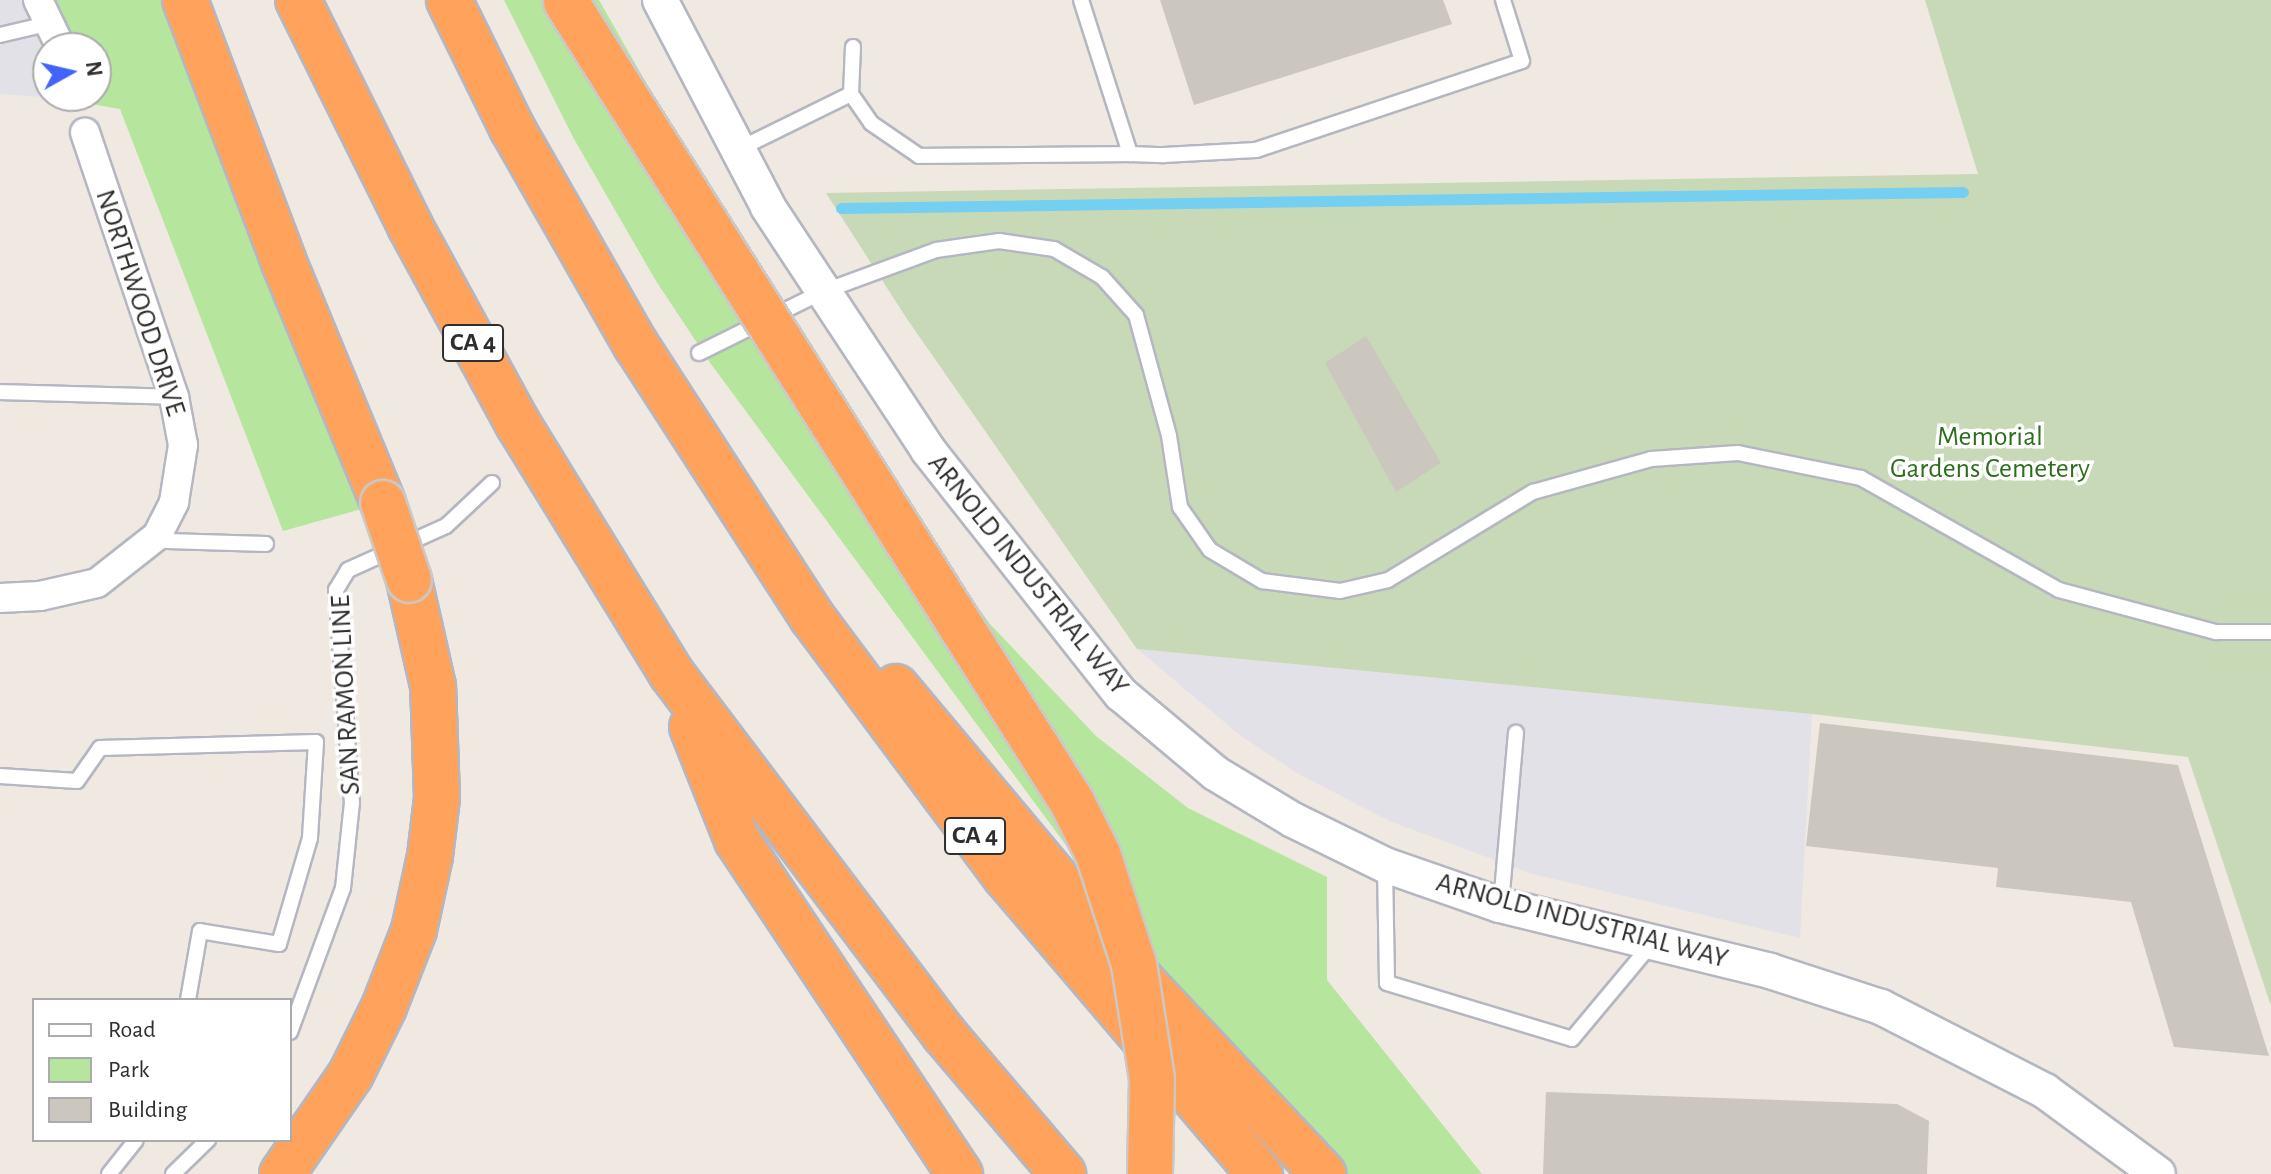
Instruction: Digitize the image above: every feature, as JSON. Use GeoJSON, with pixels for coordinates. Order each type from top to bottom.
{"type":"FeatureCollection","features":[{"type":"Feature","properties":{"kind":"highway"},"geometry":{"type":"LineString","coordinates":[[185,0],[283,260],[383,503],[409,580],[433,686],[437,798],[430,856],[414,930],[384,1007],[351,1074],[282,1174]]}},
{"type":"Feature","properties":{"kind":"highway","name":"CA 4"},"geometry":{"type":"LineString","coordinates":[[298,0],[410,226],[518,424],[671,673],[944,1034],[1063,1174]]}},
{"type":"Feature","properties":{"kind":"highway","name":"CA 4"},"geometry":{"type":"LineString","coordinates":[[449,0],[512,128],[636,345],[812,617],[1006,877],[1260,1174]]}},
{"type":"Feature","properties":{"kind":"highway"},"geometry":{"type":"LineString","coordinates":[[566,1],[1072,802],[1098,854],[1134,964],[1152,1079],[1150,1174]]}},
{"type":"Feature","properties":{"kind":"highway"},"geometry":{"type":"LineString","coordinates":[[719,477],[1122,958],[1323,1174]]}},
{"type":"Feature","properties":{"kind":"highway"},"geometry":{"type":"LineString","coordinates":[[671,673],[737,840],[960,1174]]}},
{"type":"Feature","properties":{"kind":"street","name":"ARNOLD INDUSTRIAL WAY"},"geometry":{"type":"LineString","coordinates":[[660,0],[736,151],[822,292],[928,450],[1121,694],[1215,773],[1293,820],[1385,865],[1500,905],[1653,942],[1840,993],[1950,1039],[2045,1091],[2158,1174]]}},
{"type":"Feature","properties":{"kind":"street","name":"NORTHWOOD DRIVE"},"geometry":{"type":"LineString","coordinates":[[0,598],[40,596],[97,583],[157,536],[174,502],[183,445],[174,397],[85,133]]}},
{"type":"Feature","properties":{"kind":"lane"},"geometry":{"type":"LineString","coordinates":[[1081,0],[1130,154]]}},
{"type":"Feature","properties":{"kind":"lane"},"geometry":{"type":"LineString","coordinates":[[853,47],[851,94],[871,123],[919,156],[1256,150],[1522,61],[1503,0]]}},
{"type":"Feature","properties":{"kind":"lane"},"geometry":{"type":"LineString","coordinates":[[0,35],[49,24]]}},
{"type":"Feature","properties":{"kind":"lane"},"geometry":{"type":"LineString","coordinates":[[736,151],[851,94]]}},
{"type":"Feature","properties":{"kind":"lane"},"geometry":{"type":"LineString","coordinates":[[699,353],[822,292],[936,250],[999,241],[1054,249],[1102,277],[1136,315],[1169,436],[1180,507],[1210,550],[1262,581],[1340,591],[1388,580],[1533,492],[1651,459],[1738,453],[1861,478],[2059,590],[2216,632],[2271,632]]}},
{"type":"Feature","properties":{"kind":"lane"},"geometry":{"type":"LineString","coordinates":[[0,392],[174,397]]}},
{"type":"Feature","properties":{"kind":"lane","name":"SAN RAMON LINE"},"geometry":{"type":"LineString","coordinates":[[292,1027],[343,888],[351,817],[350,721],[336,590],[348,570],[446,526],[492,483]]}},
{"type":"Feature","properties":{"kind":"lane"},"geometry":{"type":"LineString","coordinates":[[157,536],[167,541],[266,544]]}},
{"type":"Feature","properties":{"kind":"lane"},"geometry":{"type":"LineString","coordinates":[[1500,905],[1516,733]]}},
{"type":"Feature","properties":{"kind":"lane"},"geometry":{"type":"LineString","coordinates":[[0,776],[77,781],[100,748],[316,742],[310,838],[279,944],[200,931],[188,998]]}},
{"type":"Feature","properties":{"kind":"lane"},"geometry":{"type":"LineString","coordinates":[[1385,865],[1387,983],[1572,1039],[1653,942]]}},
{"type":"Feature","properties":{"kind":"lane"},"geometry":{"type":"LineString","coordinates":[[109,1174],[134,1142]]}},
{"type":"Feature","properties":{"kind":"lane"},"geometry":{"type":"LineString","coordinates":[[173,1174],[206,1142]]}},
{"type":"Feature","properties":{"kind":"shaded area"},"geometry":{"type":"Polygon","coordinates":[[[0,0],[38,0],[45,32],[32,32],[32,96],[0,94],[0,0]]]}},
{"type":"Feature","properties":{"kind":"shaded area"},"geometry":{"type":"Polygon","coordinates":[[[1137,649],[1812,714],[1800,938],[1533,874],[1389,821],[1297,773],[1241,736],[1137,649]]]}},
{"type":"Feature","properties":{"kind":"green space"},"geometry":{"type":"Polygon","coordinates":[[[38,0],[185,0],[383,503],[283,531],[120,109],[112,108],[112,32],[53,32],[38,0]]]}},
{"type":"Feature","properties":{"kind":"green space"},"geometry":{"type":"Polygon","coordinates":[[[504,0],[544,0],[551,12],[570,0],[599,0],[726,223],[876,466],[990,624],[1096,736],[1188,808],[1327,877],[1327,980],[1482,1174],[1323,1174],[1259,1107],[711,364],[656,281],[574,139],[504,0]]]}},
{"type":"Feature","properties":{"kind":"green space","name":"Memorial Gardens Cemetery"},"geometry":{"type":"Polygon","coordinates":[[[1925,0],[2271,0],[2271,1006],[2188,757],[1812,714],[1137,649],[907,319],[826,193],[1978,174],[1925,0]]]}},
{"type":"Feature","properties":{"kind":"building"},"geometry":{"type":"Polygon","coordinates":[[[1160,0],[1443,0],[1452,24],[1194,105],[1160,0]]]}},
{"type":"Feature","properties":{"kind":"building"},"geometry":{"type":"Polygon","coordinates":[[[1366,336],[1441,463],[1396,492],[1325,363],[1366,336]]]}},
{"type":"Feature","properties":{"kind":"building"},"geometry":{"type":"Polygon","coordinates":[[[1820,723],[2178,765],[2269,1056],[2174,1047],[2131,902],[1996,887],[1998,868],[1806,846],[1820,723]]]}},
{"type":"Feature","properties":{"kind":"building"},"geometry":{"type":"Polygon","coordinates":[[[1546,1092],[1897,1104],[1929,1121],[1927,1174],[1543,1174],[1546,1092]]]}},
{"type":"Feature","properties":{"kind":"waterway"},"geometry":{"type":"LineString","coordinates":[[841,208],[1963,192]]}}]}
